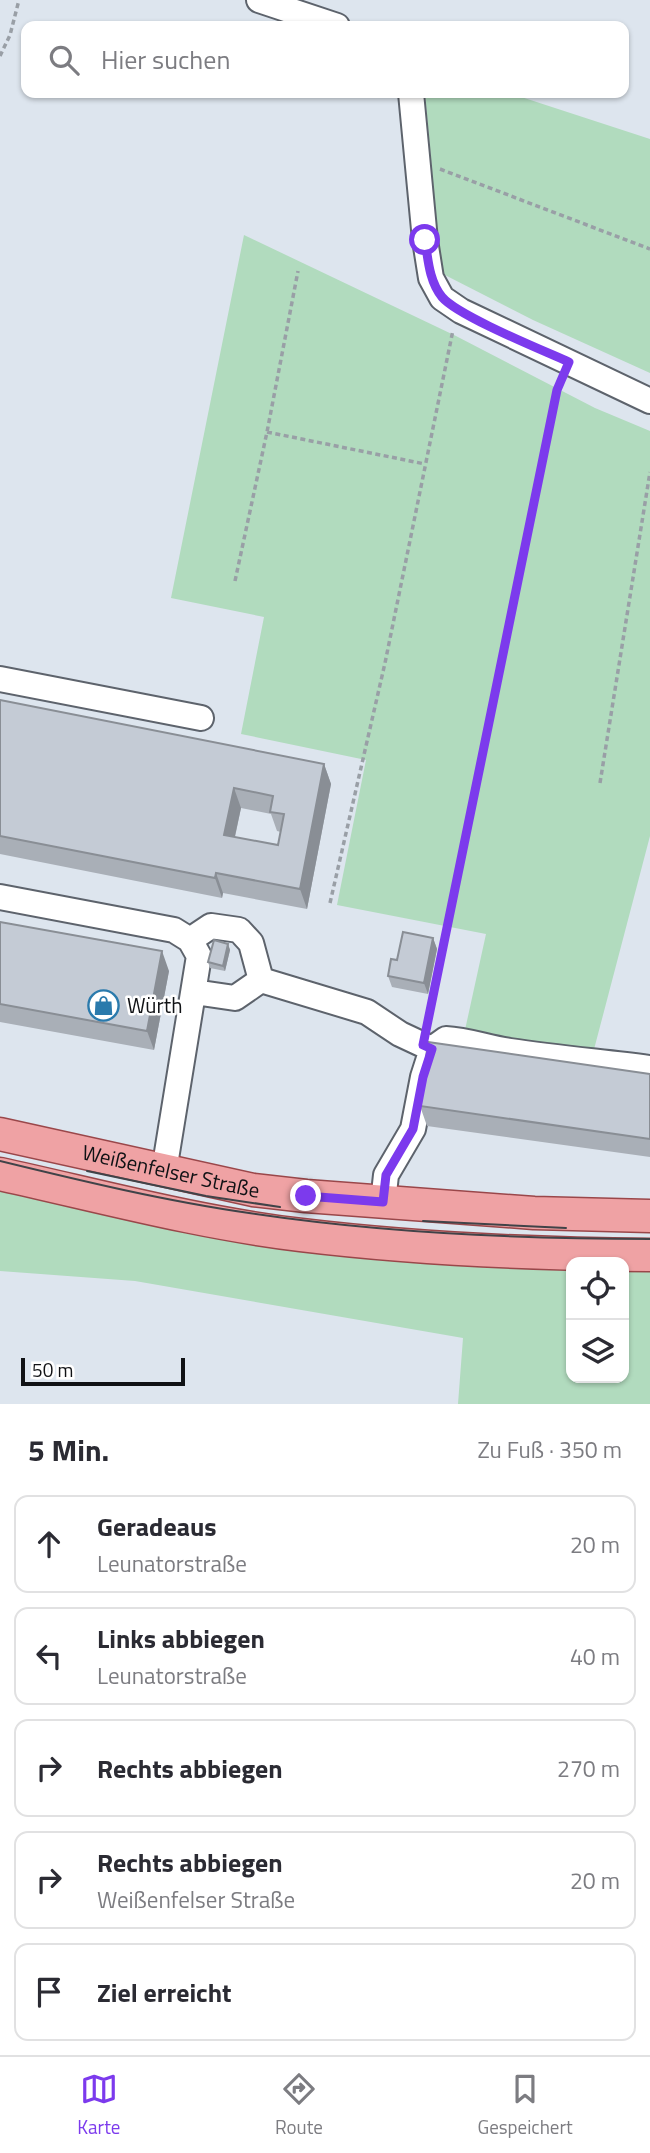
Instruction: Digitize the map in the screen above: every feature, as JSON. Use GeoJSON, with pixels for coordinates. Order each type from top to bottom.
{"type":"FeatureCollection","features":[{"type":"Feature","properties":{"kind":"main road","name":"Weißenfelser Straße"},"geometry":{"type":"LineString","coordinates":[[0,1134],[253,1190],[534,1213],[650,1216]]}},
{"type":"Feature","properties":{"kind":"main road","name":"Weißenfelser Straße"},"geometry":{"type":"LineString","coordinates":[[0,1174],[153,1209],[301,1236],[531,1253],[650,1255]]}},
{"type":"Feature","properties":{"kind":"lane"},"geometry":{"type":"LineString","coordinates":[[259,0],[322,21]]}},
{"type":"Feature","properties":{"kind":"lane"},"geometry":{"type":"LineString","coordinates":[[411,98],[425,240],[431,278],[443,298],[461,311],[650,401]]}},
{"type":"Feature","properties":{"kind":"lane"},"geometry":{"type":"LineString","coordinates":[[0,679],[201,718]]}},
{"type":"Feature","properties":{"kind":"lane"},"geometry":{"type":"LineString","coordinates":[[0,897],[174,930],[190,940],[199,956],[163,1171]]}},
{"type":"Feature","properties":{"kind":"lane"},"geometry":{"type":"LineString","coordinates":[[190,940],[211,926],[239,930],[251,943],[261,981]]}},
{"type":"Feature","properties":{"kind":"lane"},"geometry":{"type":"LineString","coordinates":[[194,992],[234,998],[261,981],[366,1012],[400,1034],[427,1047],[446,1039],[462,1040],[487,1048],[575,1061],[650,1068]]}},
{"type":"Feature","properties":{"kind":"lane"},"geometry":{"type":"LineString","coordinates":[[383,1202],[386,1175],[413,1129],[427,1047]]}},
{"type":"Feature","properties":{"kind":"path"},"geometry":{"type":"LineString","coordinates":[[0,56],[10,35],[19,0]]}},
{"type":"Feature","properties":{"kind":"path"},"geometry":{"type":"LineString","coordinates":[[418,166],[433,166],[650,248]]}},
{"type":"Feature","properties":{"kind":"path"},"geometry":{"type":"LineString","coordinates":[[235,581],[298,271]]}},
{"type":"Feature","properties":{"kind":"path"},"geometry":{"type":"LineString","coordinates":[[330,903],[385,663],[450,337],[461,311]]}},
{"type":"Feature","properties":{"kind":"path"},"geometry":{"type":"LineString","coordinates":[[427,1047],[447,925],[557,390],[569,362]]}},
{"type":"Feature","properties":{"kind":"path"},"geometry":{"type":"LineString","coordinates":[[267,432],[425,464]]}},
{"type":"Feature","properties":{"kind":"path"},"geometry":{"type":"LineString","coordinates":[[600,783],[650,472]]}},
{"type":"Feature","properties":{"kind":"green space"},"geometry":{"type":"Polygon","coordinates":[[[425,98],[524,98],[650,139],[650,373],[533,320],[441,273],[425,98]]]}},
{"type":"Feature","properties":{"kind":"green space"},"geometry":{"type":"Polygon","coordinates":[[[244,235],[456,336],[595,408],[650,431],[650,836],[592,1057],[465,1030],[486,934],[337,905],[366,760],[241,734],[264,617],[171,598],[244,235]]]}},
{"type":"Feature","properties":{"kind":"green space"},"geometry":{"type":"Polygon","coordinates":[[[0,1188],[566,1263],[566,1383],[629,1383],[629,1264],[650,1264],[650,1404],[458,1404],[463,1338],[135,1281],[0,1271],[0,1188]]]}},
{"type":"Feature","properties":{"kind":"building"},"geometry":{"type":"Polygon","coordinates":[[[0,700],[324,764],[300,889],[216,873],[215,878],[0,836],[0,700]],[[234,788],[224,835],[278,845],[284,814],[270,812],[273,796],[234,788]]]}},
{"type":"Feature","properties":{"kind":"building"},"geometry":{"type":"Polygon","coordinates":[[[0,922],[162,951],[147,1031],[0,1004],[0,922]]]}},
{"type":"Feature","properties":{"kind":"building"},"geometry":{"type":"Polygon","coordinates":[[[403,932],[433,938],[424,983],[388,976],[391,959],[397,960],[403,932]]]}},
{"type":"Feature","properties":{"kind":"building"},"geometry":{"type":"Polygon","coordinates":[[[214,940],[228,944],[223,966],[208,962],[214,940]]]}},
{"type":"Feature","properties":{"kind":"building"},"geometry":{"type":"Polygon","coordinates":[[[428,1042],[650,1074],[650,1139],[420,1106],[428,1042]]]}},
{"type":"Feature","properties":{"kind":"tram line"},"geometry":{"type":"LineString","coordinates":[[0,1161],[155,1197],[299,1220],[449,1234],[650,1239]]}},
{"type":"Feature","properties":{"kind":"tram line"},"geometry":{"type":"LineString","coordinates":[[87,1171],[206,1196],[280,1207]]}},
{"type":"Feature","properties":{"kind":"tram line"},"geometry":{"type":"LineString","coordinates":[[423,1221],[566,1228]]}},
{"type":"Feature","properties":{"kind":"place","name":"Würth"},"geometry":{"type":"Point","coordinates":[104,1006]}},
{"type":"Feature","properties":{"kind":"route"},"geometry":{"type":"LineString","coordinates":[[306,1196],[383,1202],[386,1175],[413,1129],[423,1077],[432,1049],[423,1045],[447,925],[557,390],[569,362],[461,311],[443,298],[431,278],[425,240]]}}]}
